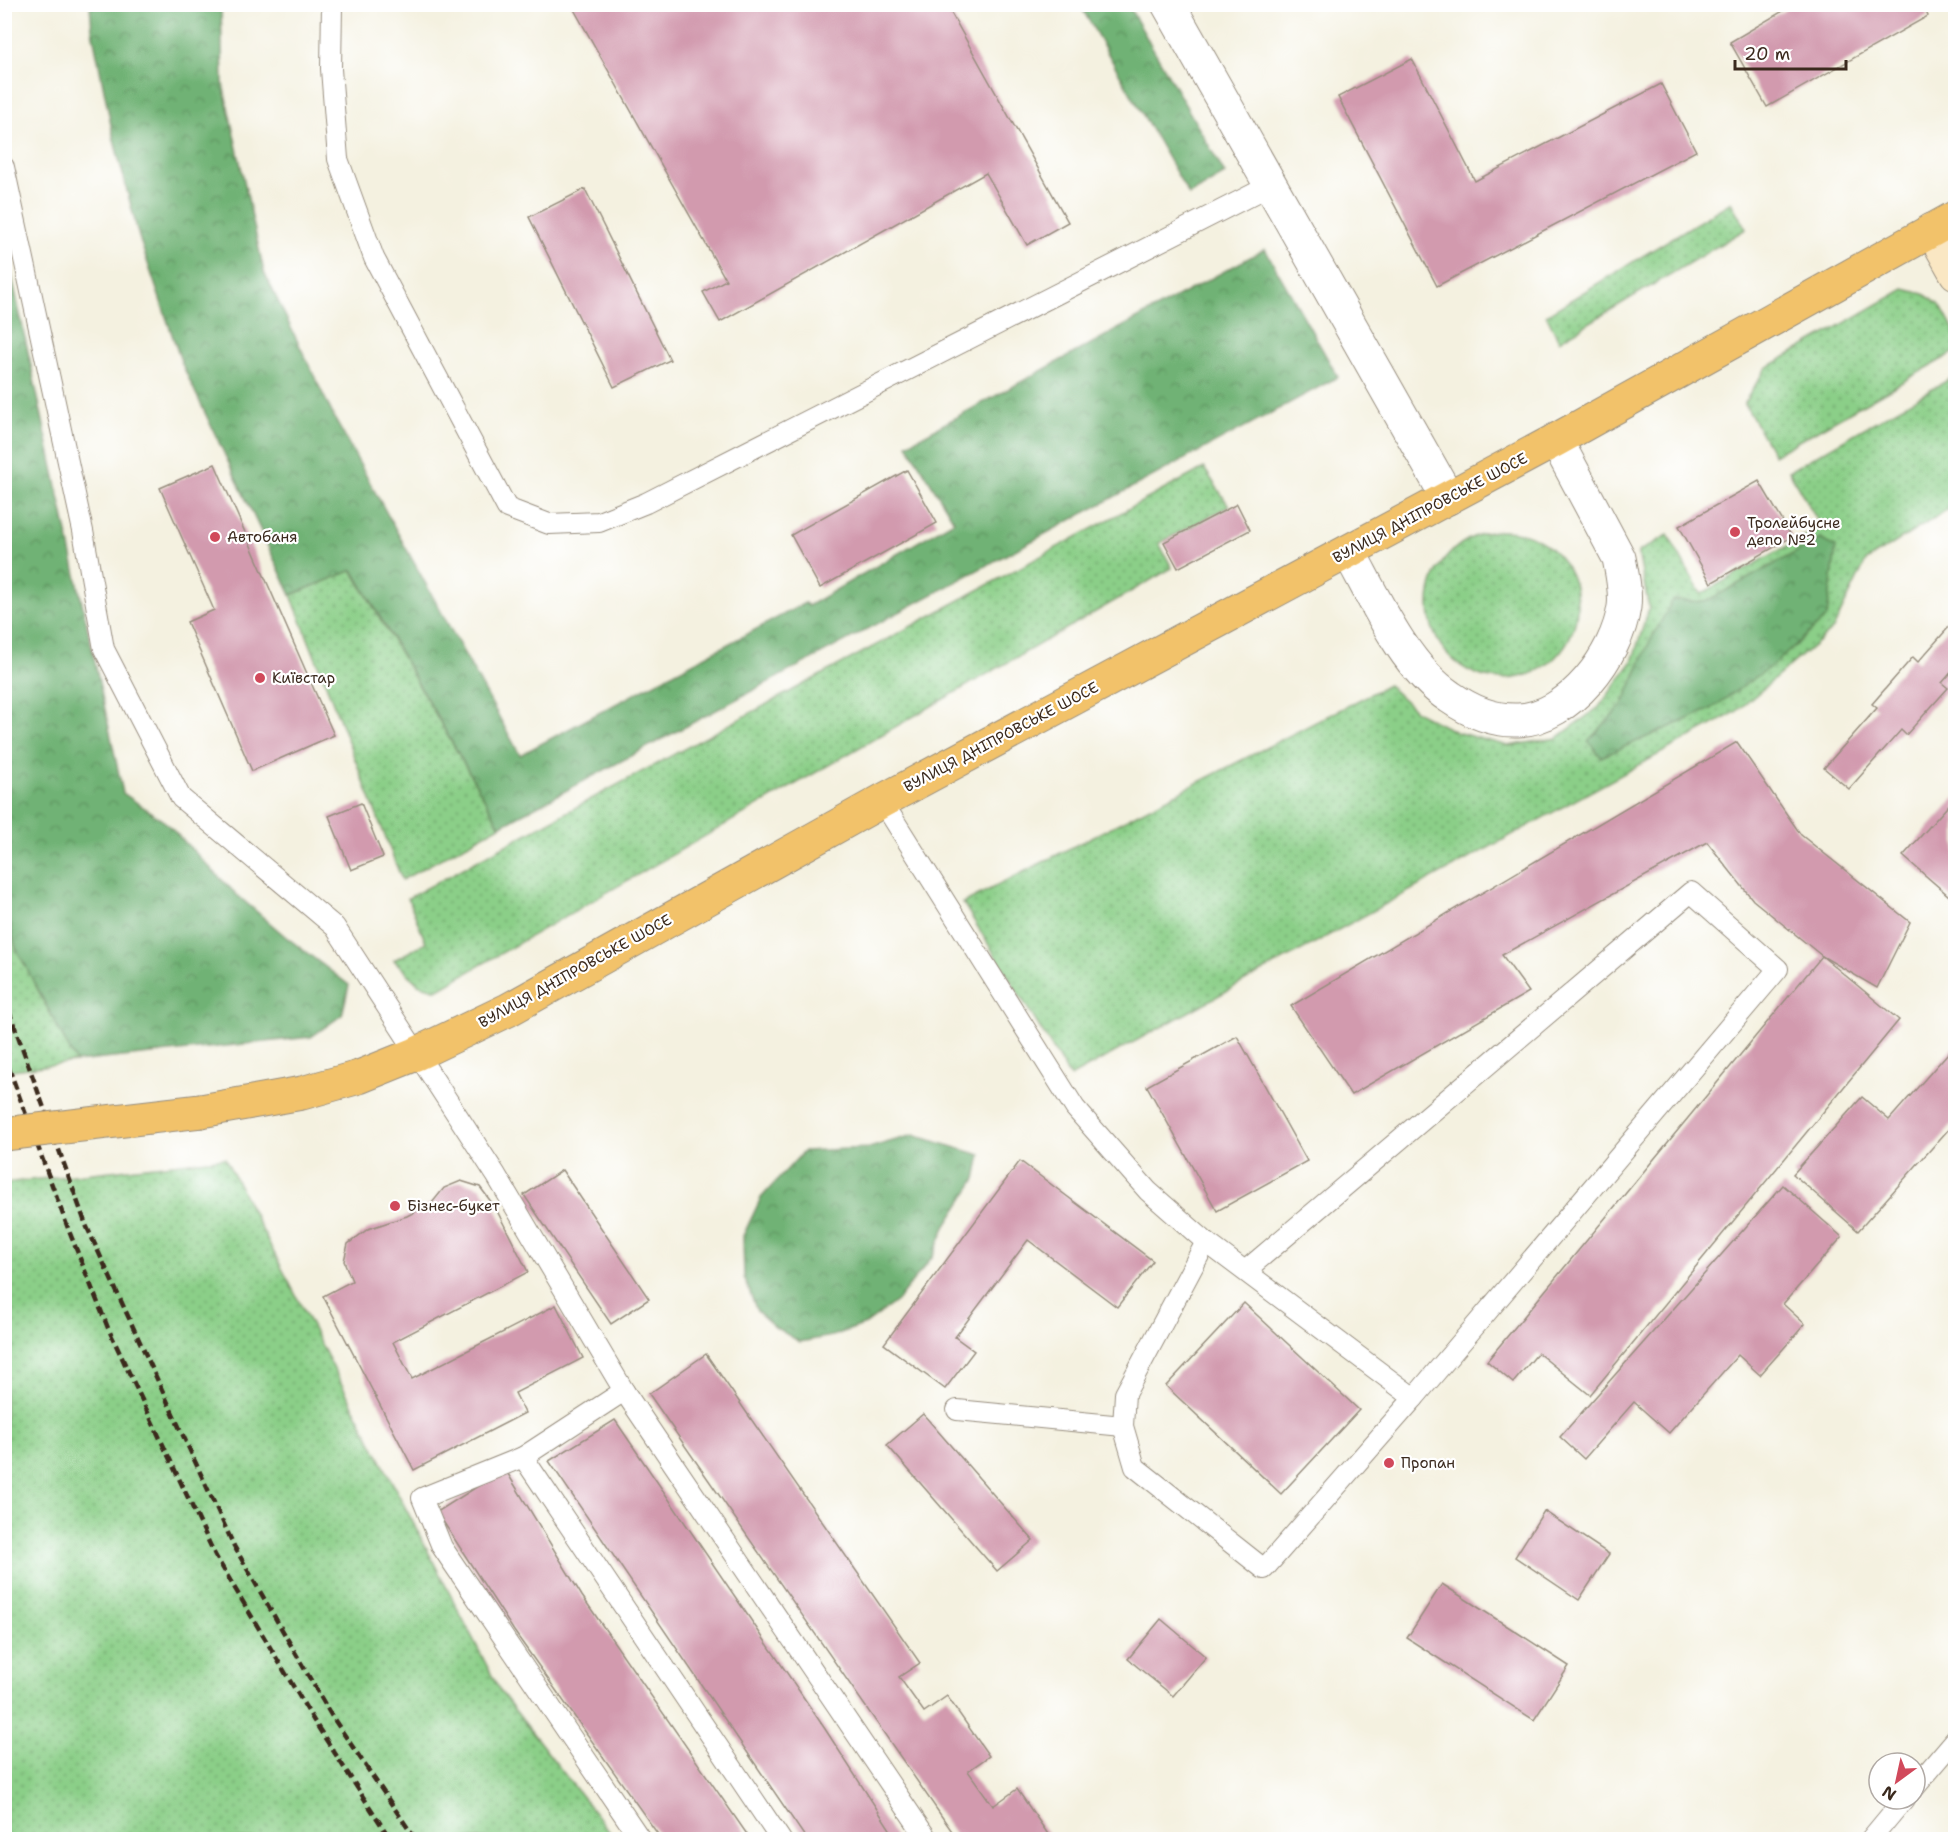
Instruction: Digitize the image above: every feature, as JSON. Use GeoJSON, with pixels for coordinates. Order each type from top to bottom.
{"type":"FeatureCollection","features":[{"type":"Feature","properties":{"kind":"main road","name":"ВУЛИЦЯ ДНІПРОВСЬКЕ ШОСЕ"},"geometry":{"type":"LineString","coordinates":[[4,1134],[201,1111],[302,1093],[359,1077],[416,1054],[508,1010],[882,801],[1556,440],[1944,224]]}},
{"type":"Feature","properties":{"kind":"street"},"geometry":{"type":"LineString","coordinates":[[1168,4],[1448,498]]}},
{"type":"Feature","properties":{"kind":"street"},"geometry":{"type":"LineString","coordinates":[[1944,224],[1956,273]]}},
{"type":"Feature","properties":{"kind":"street"},"geometry":{"type":"LineString","coordinates":[[1349,552],[1392,630],[1428,681],[1475,712],[1497,719],[1520,720],[1548,712],[1566,700],[1595,672],[1612,648],[1620,627],[1624,605],[1623,578],[1618,558],[1556,440]]}},
{"type":"Feature","properties":{"kind":"lane"},"geometry":{"type":"LineString","coordinates":[[332,4],[332,69],[338,159],[374,258],[507,508],[549,524],[599,522],[646,503],[1272,185]]}},
{"type":"Feature","properties":{"kind":"lane"},"geometry":{"type":"LineString","coordinates":[[4,166],[83,531],[104,649],[181,798],[335,927],[496,1175],[624,1391],[928,1839]]}},
{"type":"Feature","properties":{"kind":"lane"},"geometry":{"type":"LineString","coordinates":[[882,801],[1075,1108],[1148,1191],[1206,1242],[1414,1398]]}},
{"type":"Feature","properties":{"kind":"lane"},"geometry":{"type":"LineString","coordinates":[[1206,1242],[1125,1394],[1123,1426],[1135,1467],[1264,1569],[1414,1398],[1778,969],[1691,892],[1245,1271]]}},
{"type":"Feature","properties":{"kind":"lane"},"geometry":{"type":"LineString","coordinates":[[624,1391],[523,1457],[422,1498],[442,1547],[641,1839]]}},
{"type":"Feature","properties":{"kind":"lane"},"geometry":{"type":"LineString","coordinates":[[957,1410],[1123,1426]]}},
{"type":"Feature","properties":{"kind":"lane"},"geometry":{"type":"LineString","coordinates":[[523,1457],[781,1839]]}},
{"type":"Feature","properties":{"kind":"lane"},"geometry":{"type":"LineString","coordinates":[[1927,1773],[1956,1739]]}},
{"type":"Feature","properties":{"kind":"lane"},"geometry":{"type":"LineString","coordinates":[[1870,1839],[1894,1811]]}},
{"type":"Feature","properties":{"kind":"green space"},"geometry":{"type":"Polygon","coordinates":[[[90,5],[221,5],[223,84],[264,272],[336,421],[520,755],[805,603],[808,606],[954,521],[907,444],[1265,249],[1338,377],[500,826],[353,570],[291,595],[182,364],[139,237],[114,140],[92,30],[90,5]]]}},
{"type":"Feature","properties":{"kind":"green space"},"geometry":{"type":"Polygon","coordinates":[[[1080,5],[1128,5],[1225,174],[1189,195],[1080,5]]]}},
{"type":"Feature","properties":{"kind":"green space"},"geometry":{"type":"Polygon","coordinates":[[[1731,202],[1746,229],[1559,341],[1546,315],[1731,202]]]}},
{"type":"Feature","properties":{"kind":"green space"},"geometry":{"type":"Polygon","coordinates":[[[4,240],[123,793],[165,822],[236,894],[285,936],[349,985],[342,1015],[311,1037],[76,1062],[16,948],[4,904],[4,240]]]}},
{"type":"Feature","properties":{"kind":"green space"},"geometry":{"type":"Polygon","coordinates":[[[1904,289],[1924,294],[1940,305],[1955,332],[1955,352],[1774,455],[1744,403],[1766,368],[1904,289]]]}},
{"type":"Feature","properties":{"kind":"green space"},"geometry":{"type":"Polygon","coordinates":[[[1955,376],[1955,513],[1947,510],[1866,561],[1833,629],[1736,712],[1070,1077],[963,903],[1388,685],[1417,712],[1456,732],[1508,746],[1557,738],[1599,707],[1632,662],[1649,608],[1638,552],[1668,535],[1701,594],[1821,527],[1789,471],[1955,376]]]}},
{"type":"Feature","properties":{"kind":"green space"},"geometry":{"type":"Polygon","coordinates":[[[1204,468],[1229,506],[1159,543],[1172,568],[437,990],[418,984],[394,960],[426,943],[408,898],[1204,468]]]}},
{"type":"Feature","properties":{"kind":"green space"},"geometry":{"type":"Polygon","coordinates":[[[1503,531],[1517,532],[1531,537],[1555,553],[1571,577],[1576,591],[1576,619],[1571,633],[1555,657],[1531,673],[1517,678],[1503,679],[1489,678],[1475,673],[1451,657],[1435,633],[1430,619],[1429,605],[1430,591],[1435,577],[1451,553],[1475,537],[1489,532],[1503,531]]]}},
{"type":"Feature","properties":{"kind":"green space"},"geometry":{"type":"Polygon","coordinates":[[[1820,539],[1836,547],[1827,617],[1777,662],[1711,709],[1601,757],[1588,741],[1623,704],[1649,643],[1673,600],[1705,602],[1820,539]]]}},
{"type":"Feature","properties":{"kind":"green space"},"geometry":{"type":"Polygon","coordinates":[[[352,570],[500,826],[402,880],[291,595],[352,570]]]}},
{"type":"Feature","properties":{"kind":"green space"},"geometry":{"type":"Polygon","coordinates":[[[4,904],[16,948],[76,1062],[5,1071],[4,904]]]}},
{"type":"Feature","properties":{"kind":"green space"},"geometry":{"type":"Polygon","coordinates":[[[913,1135],[981,1155],[976,1179],[945,1227],[933,1256],[898,1300],[866,1324],[832,1336],[800,1342],[776,1328],[757,1311],[744,1277],[743,1236],[761,1198],[804,1151],[869,1148],[913,1135]]]}},
{"type":"Feature","properties":{"kind":"green space"},"geometry":{"type":"Polygon","coordinates":[[[225,1158],[500,1691],[615,1839],[5,1839],[5,1183],[225,1158]]]}},
{"type":"Feature","properties":{"kind":"building"},"geometry":{"type":"Polygon","coordinates":[[[571,4],[946,4],[1068,222],[1027,245],[986,173],[720,322],[703,292],[726,280],[571,4]]]}},
{"type":"Feature","properties":{"kind":"building"},"geometry":{"type":"Polygon","coordinates":[[[1795,4],[1922,4],[1928,16],[1767,107],[1730,42],[1795,4]]]}},
{"type":"Feature","properties":{"kind":"building"},"geometry":{"type":"Polygon","coordinates":[[[1412,59],[1475,181],[1661,84],[1696,151],[1437,286],[1338,97],[1412,59]]]}},
{"type":"Feature","properties":{"kind":"building"},"geometry":{"type":"Polygon","coordinates":[[[585,189],[670,360],[614,387],[529,217],[585,189]]]}},
{"type":"Feature","properties":{"kind":"building","name":"Київстар"},"geometry":{"type":"Polygon","coordinates":[[[215,464],[334,735],[252,771],[187,622],[214,610],[160,488],[215,464]]]}},
{"type":"Feature","properties":{"kind":"building"},"geometry":{"type":"Polygon","coordinates":[[[907,470],[937,523],[820,588],[791,535],[907,470]]]}},
{"type":"Feature","properties":{"kind":"building","name":"Тролейбусне депо №2"},"geometry":{"type":"Polygon","coordinates":[[[1759,481],[1792,537],[1711,583],[1679,526],[1759,481]]]}},
{"type":"Feature","properties":{"kind":"building"},"geometry":{"type":"Polygon","coordinates":[[[1237,504],[1250,530],[1178,568],[1164,542],[1237,504]]]}},
{"type":"Feature","properties":{"kind":"building"},"geometry":{"type":"Polygon","coordinates":[[[1956,619],[1956,667],[1942,683],[1948,688],[1906,735],[1901,730],[1849,789],[1824,768],[1877,708],[1872,704],[1913,657],[1918,662],[1956,619]]]}},
{"type":"Feature","properties":{"kind":"building"},"geometry":{"type":"Polygon","coordinates":[[[1737,742],[1801,835],[1910,922],[1877,988],[1822,956],[1753,900],[1707,842],[1502,955],[1529,992],[1351,1095],[1291,1006],[1737,742]]]}},
{"type":"Feature","properties":{"kind":"building"},"geometry":{"type":"Polygon","coordinates":[[[1956,797],[1956,902],[1903,856],[1956,797]]]}},
{"type":"Feature","properties":{"kind":"building"},"geometry":{"type":"Polygon","coordinates":[[[361,803],[383,857],[351,870],[329,816],[361,803]]]}},
{"type":"Feature","properties":{"kind":"building"},"geometry":{"type":"Polygon","coordinates":[[[1822,956],[1899,1020],[1590,1395],[1538,1353],[1513,1383],[1487,1361],[1822,956]]]}},
{"type":"Feature","properties":{"kind":"building"},"geometry":{"type":"Polygon","coordinates":[[[1237,1036],[1307,1161],[1217,1211],[1147,1086],[1237,1036]]]}},
{"type":"Feature","properties":{"kind":"building"},"geometry":{"type":"Polygon","coordinates":[[[1956,1044],[1956,1121],[1858,1231],[1793,1174],[1862,1097],[1889,1120],[1956,1044]]]}},
{"type":"Feature","properties":{"kind":"building"},"geometry":{"type":"Polygon","coordinates":[[[1020,1161],[1153,1261],[1117,1307],[1028,1240],[955,1337],[974,1351],[945,1389],[884,1344],[1020,1161]]]}},
{"type":"Feature","properties":{"kind":"building"},"geometry":{"type":"Polygon","coordinates":[[[562,1170],[649,1299],[611,1324],[524,1195],[562,1170]]]}},
{"type":"Feature","properties":{"kind":"building"},"geometry":{"type":"Polygon","coordinates":[[[461,1181],[480,1187],[495,1207],[528,1272],[393,1342],[412,1379],[556,1305],[583,1358],[515,1393],[525,1413],[414,1470],[323,1296],[352,1281],[344,1261],[348,1244],[368,1229],[407,1216],[432,1203],[444,1188],[461,1181]]]}},
{"type":"Feature","properties":{"kind":"building"},"geometry":{"type":"Polygon","coordinates":[[[1783,1185],[1842,1237],[1783,1304],[1805,1324],[1760,1375],[1738,1355],[1669,1433],[1634,1402],[1584,1459],[1560,1437],[1783,1185]]]}},
{"type":"Feature","properties":{"kind":"building"},"geometry":{"type":"Polygon","coordinates":[[[1244,1303],[1359,1410],[1281,1494],[1166,1386],[1244,1303]]]}},
{"type":"Feature","properties":{"kind":"building"},"geometry":{"type":"Polygon","coordinates":[[[706,1354],[920,1663],[899,1677],[924,1712],[947,1696],[989,1756],[968,1771],[993,1806],[1017,1789],[1052,1840],[958,1840],[649,1394],[706,1354]]]}},
{"type":"Feature","properties":{"kind":"building"},"geometry":{"type":"Polygon","coordinates":[[[923,1414],[1033,1540],[997,1571],[887,1445],[923,1414]]]}},
{"type":"Feature","properties":{"kind":"building"},"geometry":{"type":"Polygon","coordinates":[[[615,1420],[825,1729],[897,1840],[807,1840],[549,1461],[615,1420]]]}},
{"type":"Feature","properties":{"kind":"building"},"geometry":{"type":"Polygon","coordinates":[[[505,1469],[582,1596],[751,1840],[662,1840],[514,1631],[437,1512],[505,1469]]]}},
{"type":"Feature","properties":{"kind":"building"},"geometry":{"type":"Polygon","coordinates":[[[1544,1511],[1609,1554],[1579,1600],[1515,1557],[1544,1511]]]}},
{"type":"Feature","properties":{"kind":"building"},"geometry":{"type":"Polygon","coordinates":[[[1442,1584],[1569,1666],[1534,1720],[1407,1638],[1442,1584]]]}},
{"type":"Feature","properties":{"kind":"building"},"geometry":{"type":"Polygon","coordinates":[[[1161,1619],[1206,1657],[1173,1696],[1128,1659],[1161,1619]]]}},
{"type":"Feature","properties":{"kind":"railway"},"geometry":{"type":"LineString","coordinates":[[4,997],[86,1225],[234,1546],[331,1715],[416,1840]]}},
{"type":"Feature","properties":{"kind":"railway"},"geometry":{"type":"LineString","coordinates":[[4,1055],[69,1231],[108,1328],[215,1555],[314,1721],[391,1840]]}},
{"type":"Feature","properties":{"kind":"place","name":"Тролейбусне депо №2"},"geometry":{"type":"Point","coordinates":[1735,532]}},
{"type":"Feature","properties":{"kind":"place","name":"Автобаня"},"geometry":{"type":"Point","coordinates":[215,537]}},
{"type":"Feature","properties":{"kind":"place","name":"Київстар"},"geometry":{"type":"Point","coordinates":[260,678]}},
{"type":"Feature","properties":{"kind":"place","name":"Бізнес-букет"},"geometry":{"type":"Point","coordinates":[395,1206]}},
{"type":"Feature","properties":{"kind":"place","name":"Пропан"},"geometry":{"type":"Point","coordinates":[1389,1463]}}]}
